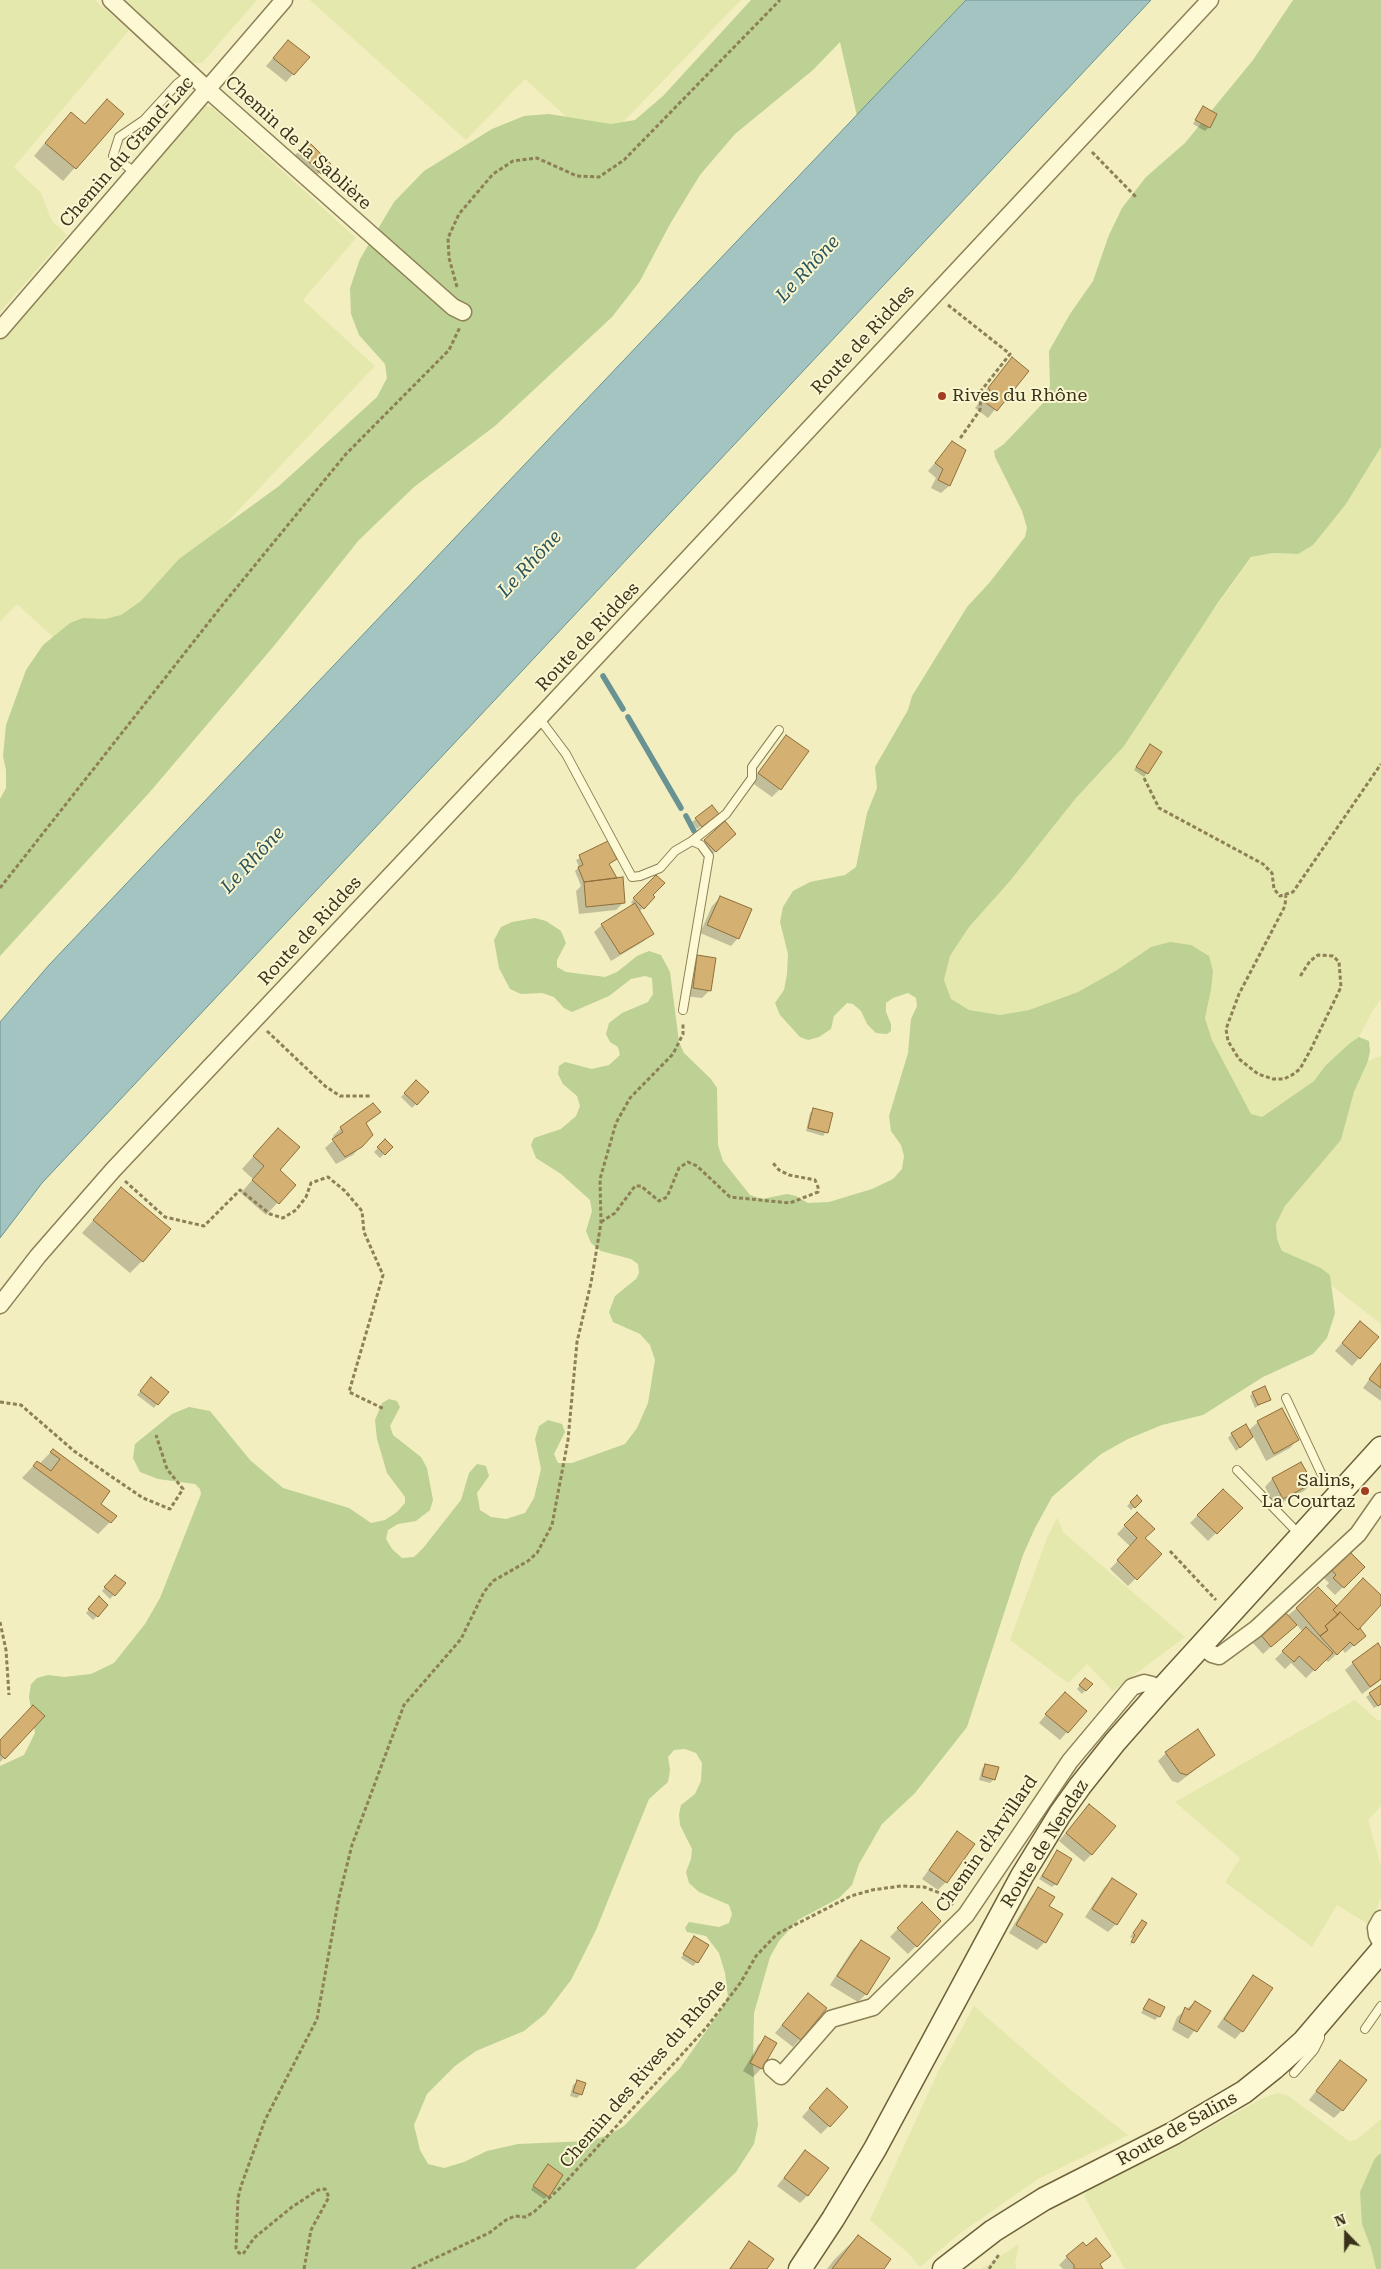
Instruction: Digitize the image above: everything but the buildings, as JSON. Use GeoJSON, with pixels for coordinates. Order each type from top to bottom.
{"type":"FeatureCollection","features":[{"type":"Feature","properties":{"kind":"main road","name":"Route de Nendaz"},"geometry":{"type":"LineString","coordinates":[[800,2269],[876,2149],[1040,1844],[1080,1786],[1159,1692],[1232,1614],[1381,1448]]}},
{"type":"Feature","properties":{"kind":"main road","name":"Route de Salins"},"geometry":{"type":"LineString","coordinates":[[944,2269],[993,2230],[1044,2199],[1227,2104],[1274,2068],[1321,2022],[1381,1951]]}},
{"type":"Feature","properties":{"kind":"street","name":"Chemin de la Sablière"},"geometry":{"type":"LineString","coordinates":[[111,0],[192,73],[207,89],[453,307],[463,312]]}},
{"type":"Feature","properties":{"kind":"street","name":"Chemin du Grand-Lac"},"geometry":{"type":"LineString","coordinates":[[0,330],[284,0]]}},
{"type":"Feature","properties":{"kind":"street","name":"Route de Riddes"},"geometry":{"type":"LineString","coordinates":[[0,1305],[38,1256],[113,1170],[254,1018],[539,718],[1210,0]]}},
{"type":"Feature","properties":{"kind":"street"},"geometry":{"type":"LineString","coordinates":[[1202,1646],[1212,1654],[1219,1656],[1256,1629],[1358,1534],[1381,1500]]}},
{"type":"Feature","properties":{"kind":"street","name":"Chemin d'Arvillard"},"geometry":{"type":"LineString","coordinates":[[772,2068],[781,2076],[831,2019],[873,2007],[966,1915],[1070,1761],[1132,1687],[1144,1683],[1152,1685],[1159,1692]]}},
{"type":"Feature","properties":{"kind":"street"},"geometry":{"type":"LineString","coordinates":[[1381,1919],[1376,1928],[1381,1943]]}},
{"type":"Feature","properties":{"kind":"lane"},"geometry":{"type":"LineString","coordinates":[[136,173],[113,156],[119,136],[144,120],[177,84],[192,73]]}},
{"type":"Feature","properties":{"kind":"lane"},"geometry":{"type":"LineString","coordinates":[[539,718],[566,754],[632,877],[660,868],[675,851],[692,841],[726,814],[752,778],[752,767],[779,730]]}},
{"type":"Feature","properties":{"kind":"lane"},"geometry":{"type":"LineString","coordinates":[[683,1010],[710,856],[701,845],[692,841]]}},
{"type":"Feature","properties":{"kind":"lane"},"geometry":{"type":"LineString","coordinates":[[1286,1398],[1321,1473],[1340,1495]]}},
{"type":"Feature","properties":{"kind":"lane"},"geometry":{"type":"LineString","coordinates":[[1237,1470],[1302,1536]]}},
{"type":"Feature","properties":{"kind":"lane"},"geometry":{"type":"LineString","coordinates":[[1365,2029],[1381,2006]]}},
{"type":"Feature","properties":{"kind":"lane"},"geometry":{"type":"LineString","coordinates":[[1294,2073],[1314,2050],[1320,2038],[1321,2022]]}},
{"type":"Feature","properties":{"kind":"path"},"geometry":{"type":"LineString","coordinates":[[0,888],[224,603],[346,454],[449,350],[460,325],[463,303],[449,258],[448,238],[459,214],[493,174],[513,161],[537,158],[577,176],[598,177],[624,160],[780,0]]}},
{"type":"Feature","properties":{"kind":"path"},"geometry":{"type":"LineString","coordinates":[[1079,139],[1136,196]]}},
{"type":"Feature","properties":{"kind":"path"},"geometry":{"type":"LineString","coordinates":[[934,294],[1010,354],[980,391],[980,410],[959,440]]}},
{"type":"Feature","properties":{"kind":"path"},"geometry":{"type":"LineString","coordinates":[[1144,778],[1159,808],[1263,864],[1272,873],[1274,889],[1280,896],[1293,892],[1381,764]]}},
{"type":"Feature","properties":{"kind":"path"},"geometry":{"type":"LineString","coordinates":[[1286,894],[1285,906],[1239,994],[1226,1029],[1228,1041],[1239,1059],[1258,1074],[1273,1079],[1284,1079],[1300,1069],[1341,987],[1339,962],[1334,956],[1318,954],[1310,961],[1299,978]]}},
{"type":"Feature","properties":{"kind":"path"},"geometry":{"type":"LineString","coordinates":[[304,2269],[311,2230],[329,2196],[325,2189],[318,2190],[292,2207],[254,2238],[243,2254],[239,2253],[236,2248],[238,2198],[241,2186],[265,2120],[317,2018],[339,1896],[352,1845],[388,1743],[404,1705],[461,1638],[488,1587],[493,1581],[528,1561],[537,1553],[552,1525],[568,1440],[577,1342],[591,1283],[601,1222],[600,1179],[616,1123],[630,1098],[674,1054],[683,1034],[683,1010]]}},
{"type":"Feature","properties":{"kind":"path"},"geometry":{"type":"LineString","coordinates":[[254,1018],[325,1086],[340,1096],[372,1096]]}},
{"type":"Feature","properties":{"kind":"path"},"geometry":{"type":"LineString","coordinates":[[601,1222],[615,1212],[636,1186],[641,1186],[659,1202],[667,1197],[679,1168],[688,1162],[697,1166],[730,1196],[790,1203],[818,1192],[815,1180],[789,1175],[779,1170],[773,1163]]}},
{"type":"Feature","properties":{"kind":"path"},"geometry":{"type":"LineString","coordinates":[[113,1170],[165,1217],[204,1226],[240,1190],[270,1214],[283,1218],[296,1210],[306,1197],[311,1183],[328,1177],[345,1191],[362,1211],[364,1232],[383,1275],[349,1392],[384,1409]]}},
{"type":"Feature","properties":{"kind":"path"},"geometry":{"type":"LineString","coordinates":[[0,1402],[21,1405],[74,1451],[143,1498],[170,1508],[183,1489],[167,1469],[156,1435]]}},
{"type":"Feature","properties":{"kind":"path"},"geometry":{"type":"LineString","coordinates":[[1170,1551],[1232,1614]]}},
{"type":"Feature","properties":{"kind":"path"},"geometry":{"type":"LineString","coordinates":[[0,1622],[6,1650],[9,1695]]}},
{"type":"Feature","properties":{"kind":"path","name":"Chemin des Rives du Rhône"},"geometry":{"type":"LineString","coordinates":[[412,2269],[490,2233],[506,2220],[515,2216],[526,2217],[535,2211],[560,2188],[706,2028],[741,1982],[756,1956],[777,1934],[851,1896],[872,1890],[901,1886],[931,1888],[940,1893],[966,1915]]}},
{"type":"Feature","properties":{"kind":"green space"},"geometry":{"type":"Polygon","coordinates":[[[0,0],[95,0],[129,30],[14,167],[41,193],[52,221],[67,235],[0,312],[0,0]]]}},
{"type":"Feature","properties":{"kind":"green space"},"geometry":{"type":"Polygon","coordinates":[[[122,0],[257,0],[202,63],[191,63],[122,0]]]}},
{"type":"Feature","properties":{"kind":"green space"},"geometry":{"type":"Polygon","coordinates":[[[310,0],[741,0],[599,147],[525,79],[466,140],[310,0]]]}},
{"type":"Feature","properties":{"kind":"green space"},"geometry":{"type":"Polygon","coordinates":[[[751,0],[966,0],[857,116],[840,42],[813,70],[735,134],[700,175],[670,224],[640,281],[612,317],[495,426],[414,487],[359,540],[273,647],[149,793],[0,956],[0,799],[6,788],[6,770],[3,756],[6,725],[26,670],[43,645],[70,623],[83,618],[105,619],[121,615],[141,601],[179,559],[279,486],[377,397],[387,378],[385,364],[359,335],[351,314],[350,288],[360,259],[394,202],[424,171],[492,129],[524,116],[549,114],[611,124],[635,120],[663,96],[751,0]]]}},
{"type":"Feature","properties":{"kind":"green space"},"geometry":{"type":"Polygon","coordinates":[[[1293,0],[1381,0],[1381,447],[1346,504],[1313,545],[1298,554],[1273,553],[1251,557],[1217,604],[1124,746],[1076,798],[1010,881],[969,927],[950,956],[944,980],[951,999],[969,1010],[1000,1015],[1029,1010],[1078,992],[1117,970],[1151,947],[1170,942],[1191,945],[1209,956],[1213,971],[1205,1018],[1212,1040],[1251,1114],[1262,1117],[1314,1081],[1325,1066],[1350,1043],[1359,1037],[1369,1041],[1368,1061],[1354,1092],[1341,1140],[1285,1206],[1276,1224],[1277,1239],[1282,1251],[1321,1268],[1330,1275],[1335,1313],[1327,1338],[1313,1354],[1263,1377],[1203,1415],[1162,1425],[1128,1439],[1101,1454],[1052,1497],[1023,1555],[967,1727],[915,1793],[882,1824],[859,1864],[852,1885],[839,1898],[798,1920],[779,1941],[770,1957],[754,2013],[753,2065],[758,2125],[754,2144],[736,2172],[635,2269],[0,2269],[0,1766],[24,1755],[35,1733],[29,1697],[31,1684],[37,1678],[48,1675],[64,1677],[91,1674],[114,1663],[145,1624],[160,1598],[201,1494],[200,1489],[195,1484],[158,1479],[140,1472],[133,1458],[135,1444],[172,1414],[189,1407],[210,1411],[250,1460],[283,1488],[349,1508],[371,1523],[385,1520],[397,1512],[405,1503],[405,1497],[387,1473],[377,1439],[375,1420],[382,1403],[389,1399],[397,1401],[400,1407],[390,1426],[393,1435],[421,1457],[427,1468],[433,1500],[430,1510],[416,1521],[398,1524],[388,1530],[386,1539],[392,1549],[402,1558],[414,1557],[424,1547],[461,1500],[469,1473],[477,1464],[486,1466],[489,1476],[477,1493],[480,1510],[491,1517],[506,1519],[525,1513],[534,1498],[541,1469],[535,1439],[539,1426],[548,1420],[562,1424],[565,1432],[554,1454],[558,1463],[572,1463],[625,1444],[637,1428],[648,1403],[655,1360],[650,1345],[640,1334],[613,1322],[609,1312],[615,1296],[636,1279],[639,1273],[638,1264],[631,1259],[601,1251],[591,1243],[586,1231],[592,1211],[590,1200],[561,1174],[536,1158],[531,1145],[534,1138],[561,1129],[576,1116],[580,1106],[577,1096],[563,1084],[558,1074],[559,1066],[565,1062],[592,1069],[609,1065],[620,1055],[618,1047],[610,1042],[606,1034],[609,1023],[622,1013],[648,1002],[653,994],[652,978],[645,976],[631,979],[609,996],[572,1012],[564,1008],[554,997],[542,993],[521,994],[510,989],[499,968],[494,940],[501,927],[512,922],[535,918],[546,921],[561,931],[566,943],[557,960],[557,967],[566,972],[605,977],[617,972],[637,956],[649,951],[661,955],[670,972],[679,1042],[684,1053],[711,1079],[717,1088],[718,1145],[723,1161],[750,1195],[762,1199],[787,1194],[796,1196],[808,1203],[829,1202],[872,1189],[893,1179],[902,1169],[904,1156],[901,1145],[891,1131],[889,1116],[908,1053],[911,1019],[917,1006],[916,998],[908,993],[893,998],[886,1003],[886,1012],[891,1024],[891,1031],[887,1034],[876,1033],[867,1024],[861,1011],[853,1004],[847,1003],[834,1016],[831,1029],[819,1037],[808,1040],[800,1037],[780,1015],[775,1003],[784,990],[787,974],[788,954],[780,922],[783,907],[793,891],[810,882],[845,875],[856,867],[867,813],[877,788],[875,767],[908,710],[912,696],[967,607],[990,582],[1025,537],[1027,528],[1022,511],[995,457],[994,451],[1004,444],[1044,402],[1050,386],[1049,351],[1070,314],[1093,281],[1109,235],[1122,208],[1146,177],[1185,143],[1253,60],[1293,0]],[[685,1749],[674,1750],[668,1757],[670,1770],[668,1782],[649,1799],[596,1930],[571,1980],[545,2014],[524,2031],[476,2051],[455,2066],[427,2094],[414,2125],[420,2150],[428,2164],[444,2168],[464,2162],[487,2151],[518,2144],[588,2141],[609,2135],[624,2126],[680,2068],[721,2010],[728,1997],[725,1973],[719,1953],[706,1936],[687,1932],[685,1928],[689,1922],[719,1927],[729,1923],[732,1914],[729,1905],[699,1892],[689,1883],[686,1872],[691,1859],[692,1849],[680,1825],[679,1814],[681,1805],[695,1794],[701,1781],[702,1763],[696,1753],[685,1749]]]}},
{"type":"Feature","properties":{"kind":"green space"},"geometry":{"type":"Polygon","coordinates":[[[203,106],[212,107],[356,238],[303,300],[375,366],[88,669],[17,604],[0,622],[0,339],[203,106]]]}},
{"type":"Feature","properties":{"kind":"green space"},"geometry":{"type":"Polygon","coordinates":[[[1381,447],[1381,999],[1359,1037],[1325,1066],[1314,1081],[1262,1117],[1251,1114],[1212,1040],[1205,1018],[1211,990],[1151,947],[1117,970],[1078,992],[1029,1010],[1000,1015],[969,1010],[950,999],[944,980],[950,956],[969,927],[1010,881],[1076,798],[1252,557],[1273,553],[1298,554],[1346,504],[1381,447]]]}},
{"type":"Feature","properties":{"kind":"green space"},"geometry":{"type":"Polygon","coordinates":[[[1381,1056],[1381,1324],[1331,1285],[1330,1275],[1321,1268],[1282,1251],[1277,1239],[1276,1224],[1285,1206],[1341,1140],[1354,1092],[1368,1061],[1381,1056]]]}},
{"type":"Feature","properties":{"kind":"green space"},"geometry":{"type":"Polygon","coordinates":[[[1057,1518],[1064,1533],[1185,1637],[1113,1691],[1087,1664],[1068,1683],[1010,1640],[1047,1538],[1057,1518]]]}},
{"type":"Feature","properties":{"kind":"green space"},"geometry":{"type":"Polygon","coordinates":[[[1355,1700],[1378,1721],[1381,1719],[1381,1806],[1368,1820],[1381,1866],[1381,1897],[1370,1925],[1337,1905],[1312,1947],[1225,1882],[1240,1858],[1175,1802],[1355,1700]]]}},
{"type":"Feature","properties":{"kind":"green space"},"geometry":{"type":"Polygon","coordinates":[[[974,2006],[1067,2087],[1128,2135],[1038,2179],[959,2234],[920,2267],[908,2253],[870,2220],[938,2072],[974,2006]]]}},
{"type":"Feature","properties":{"kind":"green space"},"geometry":{"type":"Polygon","coordinates":[[[1277,2093],[1287,2095],[1349,2141],[1356,2140],[1381,2119],[1381,2153],[1375,2158],[1362,2224],[1376,2269],[1125,2269],[1084,2196],[1091,2185],[1165,2153],[1261,2099],[1277,2093]]]}},
{"type":"Feature","properties":{"kind":"green space"},"geometry":{"type":"Polygon","coordinates":[[[1381,2153],[1381,2269],[1376,2269],[1362,2224],[1360,2192],[1375,2158],[1381,2153]]]}},
{"type":"Feature","properties":{"kind":"green space"},"geometry":{"type":"Polygon","coordinates":[[[1019,2244],[1015,2264],[1017,2269],[981,2269],[1019,2244]]]}},
{"type":"Feature","properties":{"kind":"water","name":"Le Rhône"},"geometry":{"type":"Polygon","coordinates":[[[966,0],[1151,0],[42,1183],[0,1238],[0,1022],[49,965],[966,0]]]}},
{"type":"Feature","properties":{"kind":"waterway"},"geometry":{"type":"LineString","coordinates":[[603,676],[623,709]]}},
{"type":"Feature","properties":{"kind":"waterway"},"geometry":{"type":"LineString","coordinates":[[628,717],[681,808]]}},
{"type":"Feature","properties":{"kind":"waterway"},"geometry":{"type":"LineString","coordinates":[[686,816],[694,831]]}},
{"type":"Feature","properties":{"kind":"place","name":"Rives du Rhône"},"geometry":{"type":"Point","coordinates":[942,396]}},
{"type":"Feature","properties":{"kind":"place","name":"Salins, La Courtaz"},"geometry":{"type":"Point","coordinates":[1365,1491]}}]}
